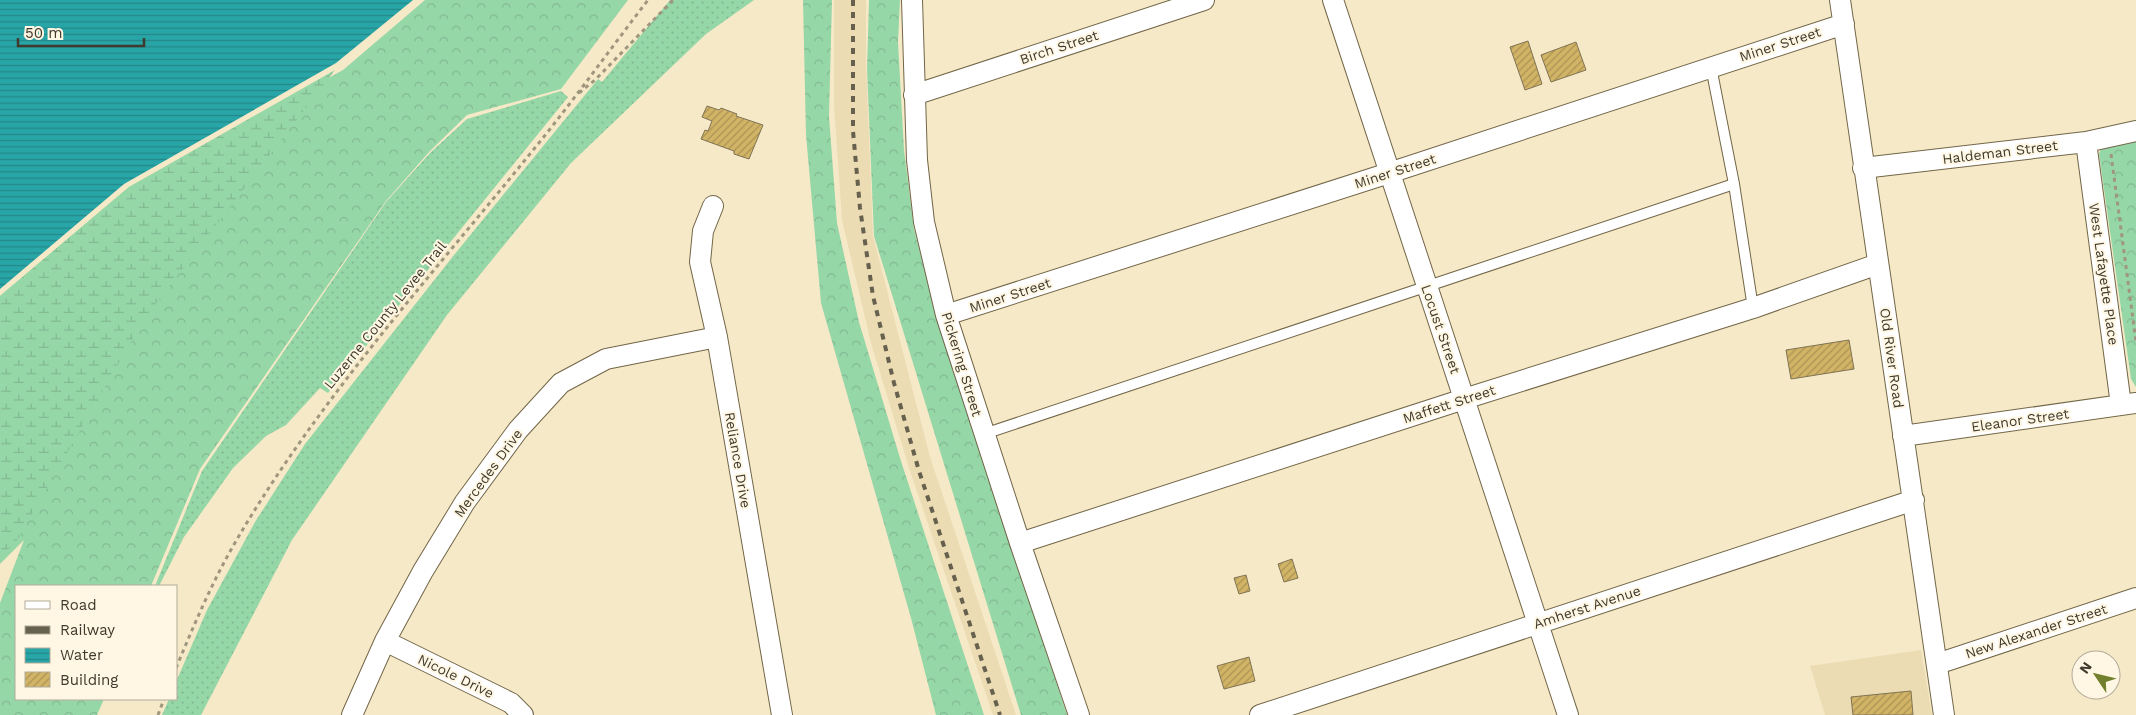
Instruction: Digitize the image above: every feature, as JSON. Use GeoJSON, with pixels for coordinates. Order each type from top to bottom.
{"type":"FeatureCollection","features":[{"type":"Feature","properties":{"kind":"street","name":"Pickering Street"},"geometry":{"type":"LineString","coordinates":[[912,0],[917,160],[924,222],[946,315],[1020,543],[1079,715]]}},
{"type":"Feature","properties":{"kind":"street","name":"Birch Street"},"geometry":{"type":"LineString","coordinates":[[914,95],[1204,0]]}},
{"type":"Feature","properties":{"kind":"street","name":"Locust Street"},"geometry":{"type":"LineString","coordinates":[[1333,0],[1568,715]]}},
{"type":"Feature","properties":{"kind":"street","name":"Old River Road"},"geometry":{"type":"LineString","coordinates":[[1840,0],[1944,715]]}},
{"type":"Feature","properties":{"kind":"street","name":"Miner Street"},"geometry":{"type":"LineString","coordinates":[[946,315],[1844,24]]}},
{"type":"Feature","properties":{"kind":"street","name":"Haldeman Street"},"geometry":{"type":"LineString","coordinates":[[1863,168],[2086,142],[2136,131]]}},
{"type":"Feature","properties":{"kind":"street","name":"West Lafayette Place"},"geometry":{"type":"LineString","coordinates":[[2086,142],[2129,404]]}},
{"type":"Feature","properties":{"kind":"street","name":"Reliance Drive"},"geometry":{"type":"LineString","coordinates":[[713,206],[703,231],[700,262],[716,337],[782,715]]}},
{"type":"Feature","properties":{"kind":"street","name":"Maffett Street"},"geometry":{"type":"LineString","coordinates":[[1020,543],[1464,399],[1753,308],[1878,264]]}},
{"type":"Feature","properties":{"kind":"street","name":"Mercedes Drive"},"geometry":{"type":"LineString","coordinates":[[352,715],[385,641],[423,571],[465,502],[518,430],[561,383],[606,359],[716,337]]}},
{"type":"Feature","properties":{"kind":"street","name":"Eleanor Street"},"geometry":{"type":"LineString","coordinates":[[1903,436],[2129,404]]}},
{"type":"Feature","properties":{"kind":"street","name":"Amherst Avenue"},"geometry":{"type":"LineString","coordinates":[[1260,715],[1914,500]]}},
{"type":"Feature","properties":{"kind":"street","name":"New Alexander Street"},"geometry":{"type":"LineString","coordinates":[[1937,664],[2136,598]]}},
{"type":"Feature","properties":{"kind":"street","name":"Nicole Drive"},"geometry":{"type":"LineString","coordinates":[[385,641],[511,703],[523,715]]}},
{"type":"Feature","properties":{"kind":"lane"},"geometry":{"type":"LineString","coordinates":[[1711,67],[1734,184],[1753,308]]}},
{"type":"Feature","properties":{"kind":"lane"},"geometry":{"type":"LineString","coordinates":[[984,434],[1734,184]]}},
{"type":"Feature","properties":{"kind":"path","name":"Luzerne County Levee Trail"},"geometry":{"type":"LineString","coordinates":[[178,663],[205,599],[227,558],[284,465],[352,373],[539,143],[648,0]]}},
{"type":"Feature","properties":{"kind":"path"},"geometry":{"type":"LineString","coordinates":[[574,97],[595,80],[673,0]]}},
{"type":"Feature","properties":{"kind":"path"},"geometry":{"type":"LineString","coordinates":[[2118,153],[2110,154],[2136,342]]}},
{"type":"Feature","properties":{"kind":"path"},"geometry":{"type":"LineString","coordinates":[[158,715],[164,700]]}},
{"type":"Feature","properties":{"kind":"shaded area"},"geometry":{"type":"Polygon","coordinates":[[[834,0],[866,0],[866,64],[873,236],[930,457],[1016,715],[993,715],[910,471],[871,343],[842,220],[834,104],[834,0]]]}},
{"type":"Feature","properties":{"kind":"shaded area"},"geometry":{"type":"Polygon","coordinates":[[[1921,650],[1932,715],[1825,715],[1810,666],[1921,650]]]}},
{"type":"Feature","properties":{"kind":"green space"},"geometry":{"type":"Polygon","coordinates":[[[425,0],[628,0],[561,89],[467,115],[430,151],[386,201],[200,469],[151,585],[15,585],[15,700],[104,700],[97,715],[0,715],[0,603],[24,540],[0,564],[0,296],[129,187],[343,70],[425,0]]]}},
{"type":"Feature","properties":{"kind":"green space"},"geometry":{"type":"Polygon","coordinates":[[[670,0],[754,0],[706,34],[571,163],[447,315],[292,540],[201,715],[162,715],[169,700],[178,700],[178,677],[207,610],[255,522],[305,444],[454,255],[598,79],[602,82],[670,0]]]}},
{"type":"Feature","properties":{"kind":"green space"},"geometry":{"type":"Polygon","coordinates":[[[803,0],[832,0],[829,116],[837,223],[859,322],[900,458],[984,715],[936,715],[911,618],[821,303],[806,135],[803,0]]]}},
{"type":"Feature","properties":{"kind":"green space"},"geometry":{"type":"Polygon","coordinates":[[[869,0],[900,0],[898,42],[904,150],[914,229],[939,324],[1067,715],[1021,715],[874,236],[867,69],[869,0]]]}},
{"type":"Feature","properties":{"kind":"green space"},"geometry":{"type":"Polygon","coordinates":[[[335,70],[144,319],[17,540],[0,558],[0,296],[129,187],[335,70]]]}},
{"type":"Feature","properties":{"kind":"green space"},"geometry":{"type":"Polygon","coordinates":[[[561,91],[568,97],[328,393],[320,388],[286,425],[266,436],[233,468],[184,537],[160,585],[155,585],[202,471],[386,202],[430,153],[467,119],[561,91]]]}},
{"type":"Feature","properties":{"kind":"green space"},"geometry":{"type":"Polygon","coordinates":[[[2136,139],[2136,387],[2131,379],[2099,154],[2102,146],[2136,139]]]}},
{"type":"Feature","properties":{"kind":"water"},"geometry":{"type":"Polygon","coordinates":[[[0,0],[413,0],[336,63],[124,184],[0,289],[0,0]]]}},
{"type":"Feature","properties":{"kind":"building"},"geometry":{"type":"Polygon","coordinates":[[[1528,41],[1542,84],[1525,90],[1510,47],[1528,41]]]}},
{"type":"Feature","properties":{"kind":"building"},"geometry":{"type":"Polygon","coordinates":[[[1576,42],[1586,70],[1551,82],[1541,55],[1576,42]]]}},
{"type":"Feature","properties":{"kind":"building"},"geometry":{"type":"Polygon","coordinates":[[[707,106],[719,110],[721,108],[737,114],[736,116],[763,125],[749,159],[734,154],[734,151],[701,139],[705,130],[708,131],[712,121],[702,117],[707,106]]]}},
{"type":"Feature","properties":{"kind":"building"},"geometry":{"type":"Polygon","coordinates":[[[1849,340],[1854,369],[1791,379],[1786,350],[1849,340]]]}},
{"type":"Feature","properties":{"kind":"building"},"geometry":{"type":"Polygon","coordinates":[[[1292,559],[1298,578],[1284,582],[1278,564],[1292,559]]]}},
{"type":"Feature","properties":{"kind":"building"},"geometry":{"type":"Polygon","coordinates":[[[1246,575],[1250,591],[1239,594],[1234,578],[1246,575]]]}},
{"type":"Feature","properties":{"kind":"building"},"geometry":{"type":"Polygon","coordinates":[[[1249,657],[1255,681],[1224,689],[1217,666],[1249,657]]]}},
{"type":"Feature","properties":{"kind":"building"},"geometry":{"type":"Polygon","coordinates":[[[1911,691],[1913,715],[1853,715],[1851,697],[1911,691]]]}},
{"type":"Feature","properties":{"kind":"railway"},"geometry":{"type":"LineString","coordinates":[[853,0],[853,131],[860,208],[873,296],[894,383],[919,471],[1000,715]]}}]}
